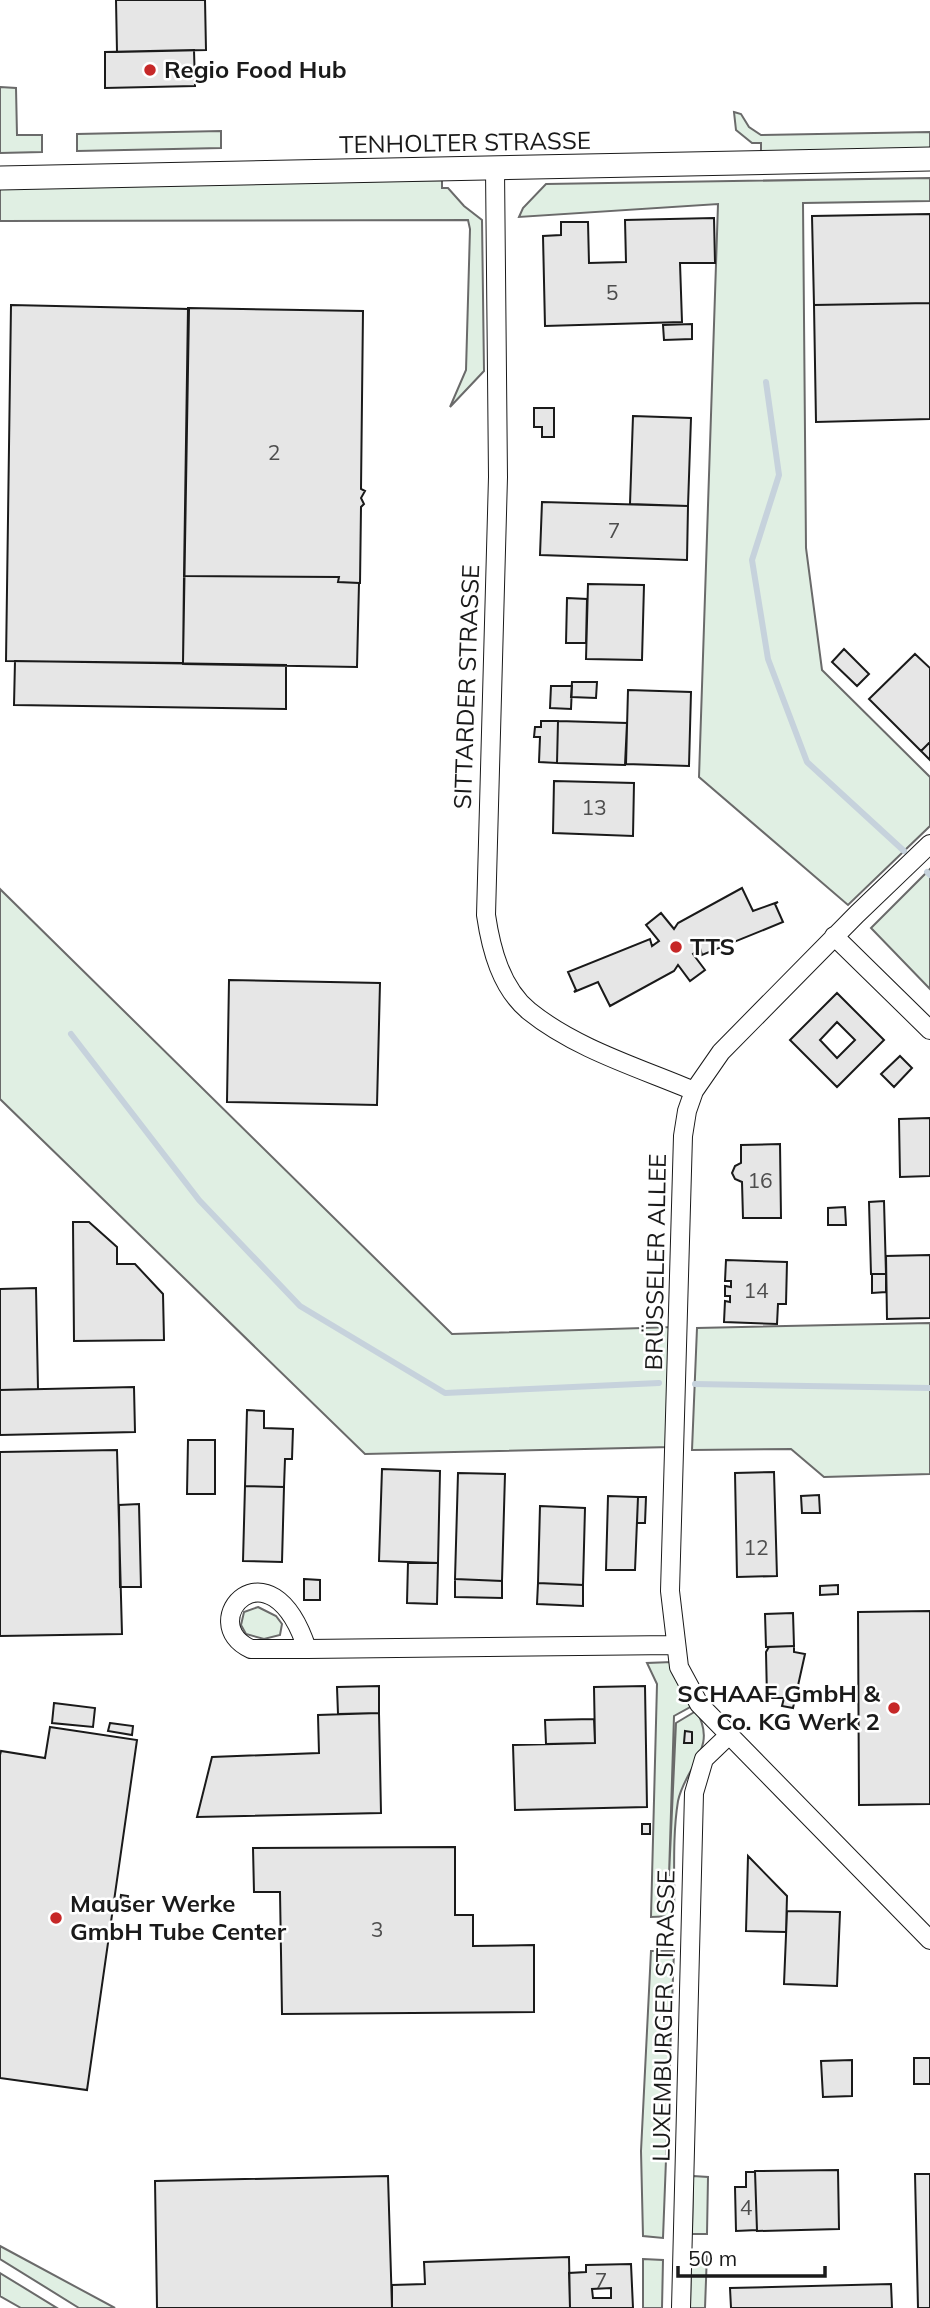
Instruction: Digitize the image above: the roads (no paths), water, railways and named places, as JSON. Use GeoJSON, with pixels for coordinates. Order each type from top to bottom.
{"type":"FeatureCollection","features":[{"type":"Feature","properties":{"kind":"street","name":"TENHOLTER STRASSE"},"geometry":{"type":"LineString","coordinates":[[0,178],[930,159]]}},
{"type":"Feature","properties":{"kind":"street","name":"SITTARDER STRASSE"},"geometry":{"type":"LineString","coordinates":[[495,169],[498,463],[485,915],[491,947],[509,985],[528,1010],[573,1039],[694,1091]]}},
{"type":"Feature","properties":{"kind":"street","name":"BRÜSSELER ALLEE"},"geometry":{"type":"LineString","coordinates":[[930,844],[834,936],[721,1052],[694,1091],[687,1111],[684,1136],[670,1591],[674,1645],[680,1667],[699,1704],[930,1940]]}},
{"type":"Feature","properties":{"kind":"street"},"geometry":{"type":"LineString","coordinates":[[834,936],[930,1030]]}},
{"type":"Feature","properties":{"kind":"street"},"geometry":{"type":"LineString","coordinates":[[307,1649],[674,1645]]}},
{"type":"Feature","properties":{"kind":"street","name":"LUXEMBURGER STRASSE"},"geometry":{"type":"LineString","coordinates":[[681,2308],[694,1793],[705,1759],[728,1736]]}},
{"type":"Feature","properties":{"kind":"waterway"},"geometry":{"type":"LineString","coordinates":[[766,382],[779,475],[752,560],[768,659],[807,762],[904,851]]}},
{"type":"Feature","properties":{"kind":"waterway"},"geometry":{"type":"LineString","coordinates":[[927,872],[930,875]]}},
{"type":"Feature","properties":{"kind":"waterway"},"geometry":{"type":"LineString","coordinates":[[71,1034],[199,1200],[300,1306],[445,1393],[659,1383]]}},
{"type":"Feature","properties":{"kind":"waterway"},"geometry":{"type":"LineString","coordinates":[[695,1384],[930,1388]]}},
{"type":"Feature","properties":{"kind":"place","name":"Regio Food Hub"},"geometry":{"type":"Point","coordinates":[150,70]}},
{"type":"Feature","properties":{"kind":"place","name":"TTS"},"geometry":{"type":"Point","coordinates":[676,947]}},
{"type":"Feature","properties":{"kind":"place","name":"SCHAAF GmbH & Co. KG Werk 2"},"geometry":{"type":"Point","coordinates":[894,1708]}},
{"type":"Feature","properties":{"kind":"place","name":"Mauser Werke GmbH Tube Center"},"geometry":{"type":"Point","coordinates":[56,1918]}}]}
